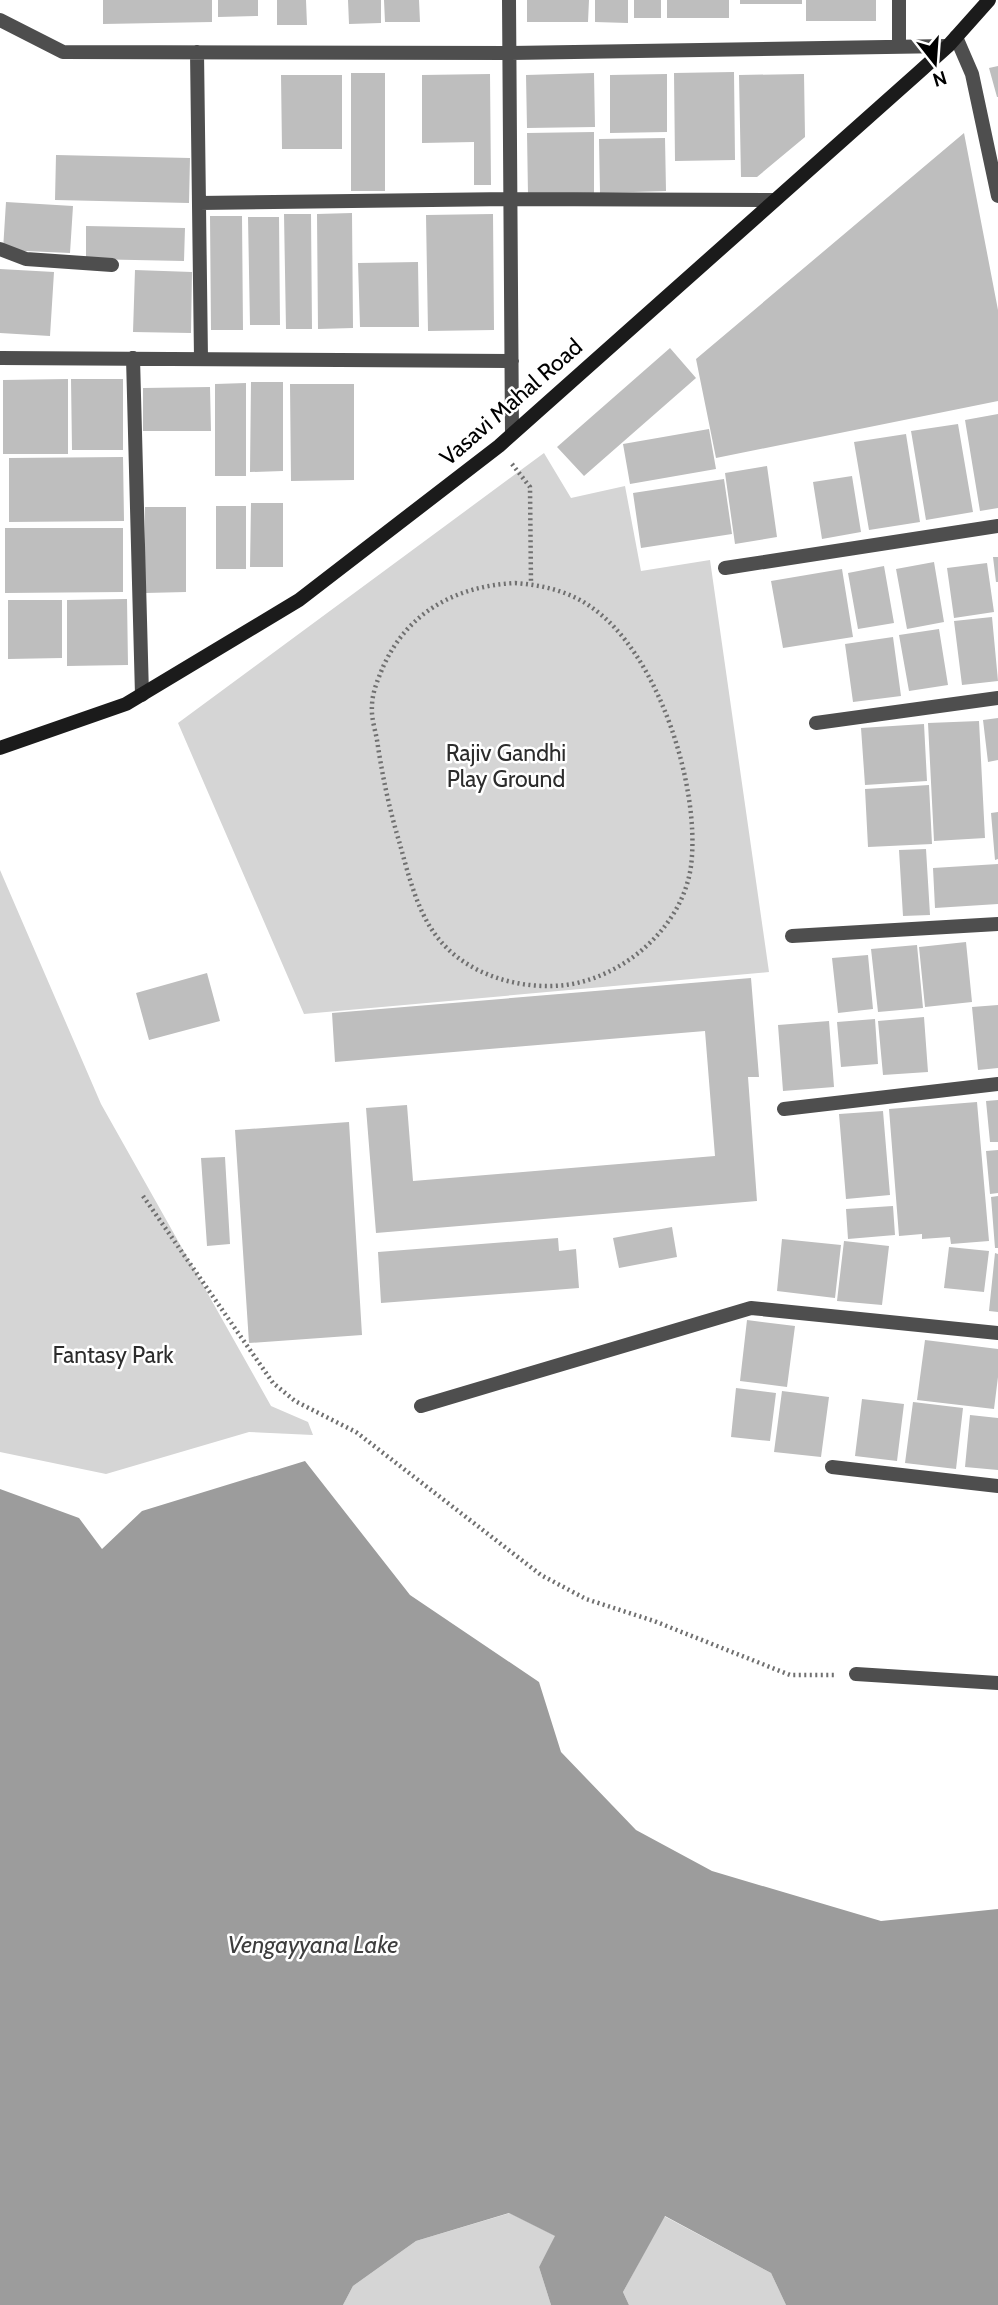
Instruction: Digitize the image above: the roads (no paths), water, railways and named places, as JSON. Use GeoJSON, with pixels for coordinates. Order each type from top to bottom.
{"type":"FeatureCollection","features":[{"type":"Feature","properties":{"kind":"street"},"geometry":{"type":"LineString","coordinates":[[509,0],[512,433]]}},
{"type":"Feature","properties":{"kind":"street"},"geometry":{"type":"LineString","coordinates":[[899,0],[899,46]]}},
{"type":"Feature","properties":{"kind":"street","name":"Vasavi Mahal Road"},"geometry":{"type":"LineString","coordinates":[[0,748],[127,704],[299,600],[499,446],[952,41],[989,0]]}},
{"type":"Feature","properties":{"kind":"street"},"geometry":{"type":"LineString","coordinates":[[0,20],[62,52],[511,52],[899,46],[952,41],[972,74],[998,197]]}},
{"type":"Feature","properties":{"kind":"street"},"geometry":{"type":"LineString","coordinates":[[197,52],[201,358]]}},
{"type":"Feature","properties":{"kind":"street"},"geometry":{"type":"LineString","coordinates":[[199,203],[511,199],[774,200]]}},
{"type":"Feature","properties":{"kind":"street"},"geometry":{"type":"LineString","coordinates":[[0,249],[26,258],[112,265]]}},
{"type":"Feature","properties":{"kind":"street"},"geometry":{"type":"LineString","coordinates":[[0,358],[512,361]]}},
{"type":"Feature","properties":{"kind":"street"},"geometry":{"type":"LineString","coordinates":[[134,358],[142,695]]}},
{"type":"Feature","properties":{"kind":"street"},"geometry":{"type":"LineString","coordinates":[[725,568],[998,526]]}},
{"type":"Feature","properties":{"kind":"street"},"geometry":{"type":"LineString","coordinates":[[816,723],[998,698]]}},
{"type":"Feature","properties":{"kind":"street"},"geometry":{"type":"LineString","coordinates":[[792,936],[998,924]]}},
{"type":"Feature","properties":{"kind":"street"},"geometry":{"type":"LineString","coordinates":[[783,1109],[998,1084]]}},
{"type":"Feature","properties":{"kind":"street"},"geometry":{"type":"LineString","coordinates":[[421,1406],[751,1308],[998,1333]]}},
{"type":"Feature","properties":{"kind":"street"},"geometry":{"type":"LineString","coordinates":[[832,1467],[998,1486]]}},
{"type":"Feature","properties":{"kind":"street"},"geometry":{"type":"LineString","coordinates":[[856,1674],[998,1683]]}},
{"type":"Feature","properties":{"kind":"water","name":"Vengayyana Lake"},"geometry":{"type":"Polygon","coordinates":[[[305,1461],[410,1595],[539,1682],[561,1752],[636,1830],[712,1871],[881,1921],[998,1909],[998,2305],[786,2305],[771,2273],[665,2216],[623,2292],[629,2305],[551,2305],[539,2267],[555,2236],[509,2213],[416,2241],[353,2286],[343,2305],[0,2305],[0,1489],[79,1518],[102,1549],[142,1511],[305,1461]]]}},
{"type":"Feature","properties":{"kind":"park label","name":"Rajiv Gandhi Play Ground"},"geometry":{"type":"Point","coordinates":[506,766]}},
{"type":"Feature","properties":{"kind":"park label","name":"Fantasy Park"},"geometry":{"type":"Point","coordinates":[113,1355]}}]}
